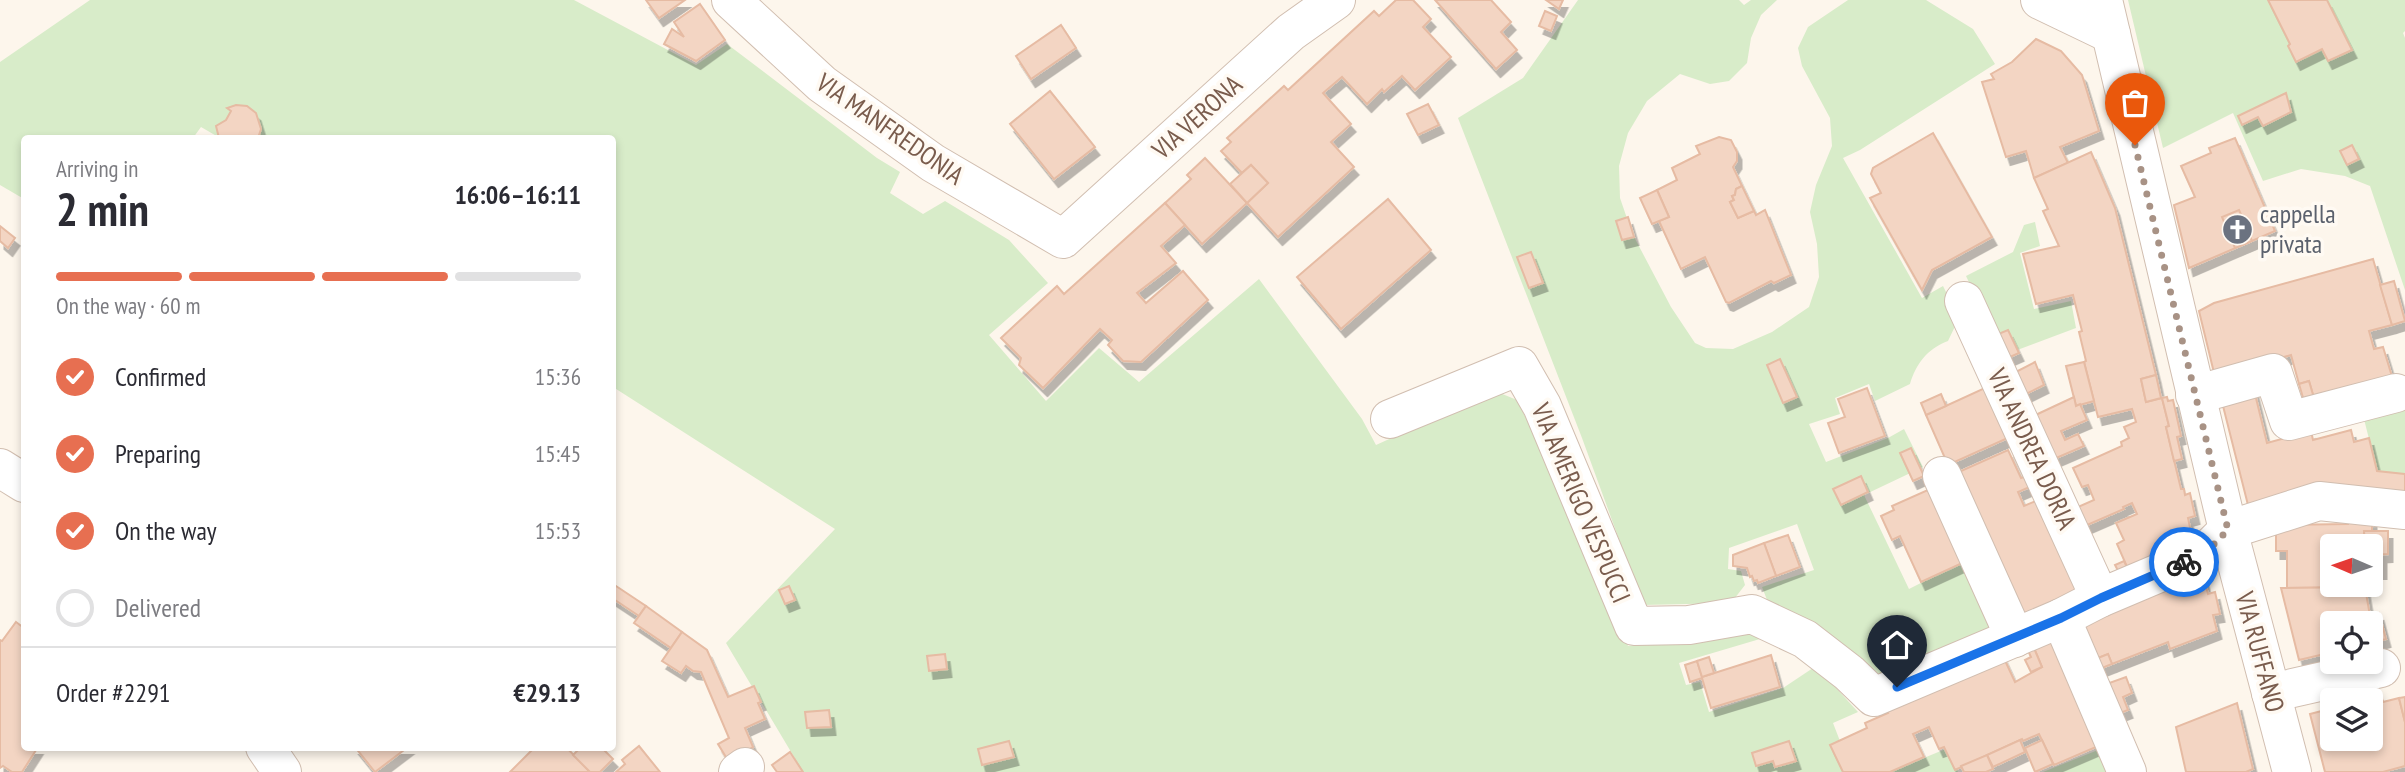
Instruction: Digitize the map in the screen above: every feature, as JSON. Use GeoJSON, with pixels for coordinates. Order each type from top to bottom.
{"type":"FeatureCollection","features":[{"type":"Feature","properties":{"kind":"street","name":"VIA MANFREDONIA"},"geometry":{"type":"LineString","coordinates":[[731,0],[822,84],[933,163],[1063,239]]}},
{"type":"Feature","properties":{"kind":"street","name":"VIA VERONA"},"geometry":{"type":"LineString","coordinates":[[1063,239],[1291,32],[1336,0]]}},
{"type":"Feature","properties":{"kind":"street"},"geometry":{"type":"LineString","coordinates":[[2040,0],[2107,17]]}},
{"type":"Feature","properties":{"kind":"street","name":"VIA RUFFANO"},"geometry":{"type":"LineString","coordinates":[[2107,17],[2135,145],[2228,530],[2292,772]]}},
{"type":"Feature","properties":{"kind":"street","name":"VIA ANDREA DORIA"},"geometry":{"type":"LineString","coordinates":[[1964,301],[2101,598]]}},
{"type":"Feature","properties":{"kind":"street","name":"VIA AMERIGO VESPUCCI"},"geometry":{"type":"LineString","coordinates":[[1390,419],[1520,366],[1542,406],[1634,626],[1689,625],[1752,614],[1805,639],[1849,673],[1874,697],[2204,554],[2228,530]]}},
{"type":"Feature","properties":{"kind":"street"},"geometry":{"type":"LineString","coordinates":[[2195,395],[2273,373],[2289,421],[2396,393]]}},
{"type":"Feature","properties":{"kind":"street"},"geometry":{"type":"LineString","coordinates":[[0,468],[21,481]]}},
{"type":"Feature","properties":{"kind":"street"},"geometry":{"type":"LineString","coordinates":[[1942,475],[2015,638]]}},
{"type":"Feature","properties":{"kind":"street"},"geometry":{"type":"LineString","coordinates":[[2228,530],[2319,501],[2405,510]]}},
{"type":"Feature","properties":{"kind":"street"},"geometry":{"type":"LineString","coordinates":[[2061,618],[2127,772]]}},
{"type":"Feature","properties":{"kind":"street"},"geometry":{"type":"LineString","coordinates":[[2270,694],[2355,674]]}},
{"type":"Feature","properties":{"kind":"street"},"geometry":{"type":"LineString","coordinates":[[268,751],[282,772]]}},
{"type":"Feature","properties":{"kind":"green space"},"geometry":{"type":"Polygon","coordinates":[[[90,0],[574,0],[696,65],[727,44],[877,158],[900,172],[890,193],[923,214],[945,201],[1009,240],[1048,283],[989,335],[1046,401],[1099,348],[1139,382],[1259,279],[1362,419],[1376,445],[1495,391],[1517,400],[1580,530],[1628,646],[1738,628],[1770,636],[1679,663],[1686,685],[1700,682],[1709,712],[1783,688],[1816,666],[1858,712],[1833,723],[1852,772],[803,772],[726,643],[835,529],[616,389],[616,135],[215,135],[201,127],[195,135],[21,135],[21,197],[0,185],[0,62],[90,0]]]}},
{"type":"Feature","properties":{"kind":"green space"},"geometry":{"type":"Polygon","coordinates":[[[1578,0],[1739,0],[1744,5],[1751,0],[1777,0],[1761,15],[1751,38],[1747,63],[1729,81],[1710,84],[1680,74],[1647,101],[1628,133],[1619,166],[1620,198],[1632,233],[1671,307],[1695,343],[1706,348],[1733,349],[1772,332],[1809,307],[1819,277],[1817,244],[1810,212],[1816,185],[1832,146],[1830,118],[1802,66],[1798,48],[1808,27],[1848,0],[1926,0],[1973,29],[1995,64],[1860,150],[1843,158],[1922,298],[1943,286],[1959,318],[1948,341],[1923,358],[1910,384],[1875,401],[1869,384],[1835,398],[1840,414],[1809,424],[1826,462],[1904,429],[1923,467],[1864,495],[1909,589],[1972,557],[2005,635],[1877,683],[1769,605],[1762,587],[1814,570],[1797,524],[1729,548],[1728,569],[1741,571],[1745,585],[1731,603],[1643,605],[1582,438],[1458,118],[1523,78],[1578,0]]]}},
{"type":"Feature","properties":{"kind":"green space"},"geometry":{"type":"Polygon","coordinates":[[[2128,0],[2405,0],[2405,290],[2370,186],[2345,176],[2301,169],[2263,181],[2233,113],[2163,148],[2128,0]]]}},
{"type":"Feature","properties":{"kind":"green space"},"geometry":{"type":"Polygon","coordinates":[[[2035,222],[2040,246],[2020,253],[2034,309],[2071,301],[2076,328],[2004,355],[1966,276],[2013,252],[2024,225],[2035,222]]]}},
{"type":"Feature","properties":{"kind":"green space"},"geometry":{"type":"Polygon","coordinates":[[[2405,405],[2405,474],[2377,471],[2364,419],[2405,405]]]}},
{"type":"Feature","properties":{"kind":"green space"},"geometry":{"type":"Polygon","coordinates":[[[2108,746],[2118,772],[2043,772],[2108,746]]]}},
{"type":"Feature","properties":{"kind":"green space"},"geometry":{"type":"Polygon","coordinates":[[[1948,748],[1958,772],[1890,772],[1948,748]]]}},
{"type":"Feature","properties":{"kind":"building"},"geometry":{"type":"Polygon","coordinates":[[[646,0],[685,0],[659,18],[646,0]]]}},
{"type":"Feature","properties":{"kind":"building"},"geometry":{"type":"Polygon","coordinates":[[[1396,0],[1413,0],[1431,19],[1423,27],[1451,57],[1415,90],[1402,76],[1384,92],[1382,89],[1367,104],[1342,77],[1323,93],[1351,124],[1331,142],[1354,167],[1278,237],[1247,203],[1268,183],[1251,165],[1242,173],[1221,151],[1231,142],[1227,138],[1284,86],[1288,90],[1374,11],[1379,16],[1396,0]]]}},
{"type":"Feature","properties":{"kind":"building"},"geometry":{"type":"Polygon","coordinates":[[[1435,0],[1491,0],[1511,22],[1501,32],[1517,50],[1496,69],[1435,0]]]}},
{"type":"Feature","properties":{"kind":"building"},"geometry":{"type":"Polygon","coordinates":[[[1546,0],[1563,0],[1559,9],[1546,0]]]}},
{"type":"Feature","properties":{"kind":"building"},"geometry":{"type":"Polygon","coordinates":[[[2268,0],[2327,0],[2352,50],[2328,61],[2322,49],[2296,62],[2268,0]]]}},
{"type":"Feature","properties":{"kind":"building"},"geometry":{"type":"Polygon","coordinates":[[[700,4],[725,40],[696,61],[664,44],[672,29],[684,37],[674,22],[700,4]]]}},
{"type":"Feature","properties":{"kind":"building"},"geometry":{"type":"Polygon","coordinates":[[[1545,11],[1557,16],[1551,31],[1539,26],[1545,11]]]}},
{"type":"Feature","properties":{"kind":"building"},"geometry":{"type":"Polygon","coordinates":[[[1061,25],[1076,48],[1031,79],[1016,56],[1061,25]]]}},
{"type":"Feature","properties":{"kind":"building"},"geometry":{"type":"Polygon","coordinates":[[[2036,39],[2061,51],[2082,75],[2099,131],[2060,147],[2068,163],[2034,178],[2026,151],[2006,157],[1982,82],[1994,79],[1991,74],[2012,62],[2036,39]]]}},
{"type":"Feature","properties":{"kind":"building"},"geometry":{"type":"Polygon","coordinates":[[[1050,91],[1095,147],[1054,179],[1010,124],[1050,91]]]}},
{"type":"Feature","properties":{"kind":"building"},"geometry":{"type":"Polygon","coordinates":[[[2286,93],[2291,112],[2263,126],[2258,117],[2242,125],[2238,116],[2286,93]]]}},
{"type":"Feature","properties":{"kind":"building"},"geometry":{"type":"Polygon","coordinates":[[[1428,104],[1439,125],[1418,135],[1407,114],[1428,104]]]}},
{"type":"Feature","properties":{"kind":"building"},"geometry":{"type":"Polygon","coordinates":[[[247,106],[256,113],[261,129],[259,135],[218,135],[216,126],[226,120],[231,111],[227,108],[247,106]]]}},
{"type":"Feature","properties":{"kind":"building"},"geometry":{"type":"Polygon","coordinates":[[[1933,133],[1992,237],[1932,270],[1922,290],[1870,198],[1881,193],[1871,174],[1873,168],[1933,133]]]}},
{"type":"Feature","properties":{"kind":"building"},"geometry":{"type":"Polygon","coordinates":[[[1719,137],[1731,140],[1737,152],[1737,161],[1733,167],[1742,186],[1736,189],[1735,195],[1732,196],[1734,200],[1730,202],[1738,218],[1754,211],[1756,215],[1765,210],[1791,275],[1774,283],[1771,281],[1729,303],[1726,302],[1705,257],[1681,269],[1659,221],[1669,217],[1657,190],[1677,180],[1672,168],[1700,154],[1696,146],[1719,137]]]}},
{"type":"Feature","properties":{"kind":"building"},"geometry":{"type":"Polygon","coordinates":[[[2235,138],[2275,231],[2189,268],[2174,205],[2195,197],[2181,166],[2211,153],[2209,148],[2235,138]]]}},
{"type":"Feature","properties":{"kind":"building"},"geometry":{"type":"Polygon","coordinates":[[[2352,145],[2359,159],[2347,165],[2340,151],[2352,145]]]}},
{"type":"Feature","properties":{"kind":"building"},"geometry":{"type":"Polygon","coordinates":[[[2091,152],[2115,208],[2156,375],[2141,379],[2146,402],[2162,398],[2181,489],[2184,489],[2185,495],[2190,493],[2195,516],[2188,518],[2194,547],[2131,576],[2117,544],[2124,540],[2116,523],[2137,514],[2132,503],[2078,529],[2069,511],[2094,500],[2088,485],[2082,487],[2073,468],[2122,446],[2121,442],[2129,438],[2124,427],[2136,422],[2132,409],[2098,417],[2084,362],[2086,361],[2079,332],[2082,331],[2073,295],[2036,304],[2023,254],[2059,246],[2043,211],[2048,209],[2034,178],[2091,152]]]}},
{"type":"Feature","properties":{"kind":"building"},"geometry":{"type":"Polygon","coordinates":[[[1205,158],[1247,203],[1202,244],[1165,203],[1191,179],[1187,175],[1205,158]]]}},
{"type":"Feature","properties":{"kind":"building"},"geometry":{"type":"Polygon","coordinates":[[[1251,165],[1268,183],[1247,203],[1230,184],[1251,165]]]}},
{"type":"Feature","properties":{"kind":"building"},"geometry":{"type":"Polygon","coordinates":[[[1742,186],[1754,211],[1738,218],[1730,202],[1734,200],[1732,196],[1735,195],[1736,189],[1742,186]]]}},
{"type":"Feature","properties":{"kind":"building"},"geometry":{"type":"Polygon","coordinates":[[[1657,190],[1669,217],[1652,224],[1640,198],[1657,190]]]}},
{"type":"Feature","properties":{"kind":"building"},"geometry":{"type":"Polygon","coordinates":[[[1388,199],[1431,250],[1341,329],[1297,277],[1388,199]]]}},
{"type":"Feature","properties":{"kind":"building"},"geometry":{"type":"Polygon","coordinates":[[[1165,203],[1185,225],[1161,246],[1176,263],[1137,293],[1146,303],[1183,271],[1208,300],[1141,362],[1123,361],[1108,345],[1112,340],[1100,329],[1043,388],[1019,365],[1021,358],[1001,338],[1057,286],[1064,294],[1165,203]]]}},
{"type":"Feature","properties":{"kind":"building","name":"cappella privata"},"geometry":{"type":"Polygon","coordinates":[[[2239,210],[2252,241],[2235,248],[2222,217],[2239,210]]]}},
{"type":"Feature","properties":{"kind":"building"},"geometry":{"type":"Polygon","coordinates":[[[1628,217],[1634,237],[1622,240],[1616,221],[1628,217]]]}},
{"type":"Feature","properties":{"kind":"building"},"geometry":{"type":"Polygon","coordinates":[[[0,226],[15,238],[8,248],[0,241],[0,226]]]}},
{"type":"Feature","properties":{"kind":"building"},"geometry":{"type":"Polygon","coordinates":[[[1531,252],[1543,283],[1529,288],[1517,257],[1531,252]]]}},
{"type":"Feature","properties":{"kind":"building"},"geometry":{"type":"Polygon","coordinates":[[[2373,259],[2392,325],[2369,331],[2374,349],[2383,347],[2394,383],[2316,405],[2309,381],[2299,384],[2291,355],[2215,377],[2199,311],[2214,303],[2373,259]]]}},
{"type":"Feature","properties":{"kind":"building"},"geometry":{"type":"Polygon","coordinates":[[[2394,281],[2405,321],[2392,325],[2380,285],[2394,281]]]}},
{"type":"Feature","properties":{"kind":"building"},"geometry":{"type":"Polygon","coordinates":[[[2008,330],[2019,353],[2001,361],[1991,337],[2008,330]]]}},
{"type":"Feature","properties":{"kind":"building"},"geometry":{"type":"Polygon","coordinates":[[[1780,359],[1797,397],[1783,403],[1767,365],[1780,359]]]}},
{"type":"Feature","properties":{"kind":"building"},"geometry":{"type":"Polygon","coordinates":[[[2035,362],[2044,385],[2018,398],[2008,376],[2035,362]]]}},
{"type":"Feature","properties":{"kind":"building"},"geometry":{"type":"Polygon","coordinates":[[[2084,362],[2094,401],[2076,406],[2066,366],[2084,362]]]}},
{"type":"Feature","properties":{"kind":"building"},"geometry":{"type":"Polygon","coordinates":[[[2156,375],[2161,398],[2146,402],[2141,379],[2156,375]]]}},
{"type":"Feature","properties":{"kind":"building"},"geometry":{"type":"Polygon","coordinates":[[[2309,381],[2316,405],[2306,408],[2299,384],[2309,381]]]}},
{"type":"Feature","properties":{"kind":"building"},"geometry":{"type":"Polygon","coordinates":[[[1987,387],[2010,437],[1948,465],[1926,415],[1987,387]]]}},
{"type":"Feature","properties":{"kind":"building"},"geometry":{"type":"Polygon","coordinates":[[[1867,388],[1885,436],[1839,453],[1828,423],[1845,417],[1838,399],[1867,388]]]}},
{"type":"Feature","properties":{"kind":"building"},"geometry":{"type":"Polygon","coordinates":[[[2254,390],[2267,443],[2311,431],[2313,440],[2351,430],[2354,442],[2369,438],[2377,471],[2405,474],[2405,503],[2248,505],[2221,398],[2254,390]]]}},
{"type":"Feature","properties":{"kind":"building"},"geometry":{"type":"Polygon","coordinates":[[[1941,394],[1946,406],[1926,415],[1921,403],[1941,394]]]}},
{"type":"Feature","properties":{"kind":"building"},"geometry":{"type":"Polygon","coordinates":[[[2074,397],[2076,406],[2080,404],[2087,420],[2061,431],[2065,440],[2078,434],[2084,446],[2047,462],[2027,419],[2074,397]]]}},
{"type":"Feature","properties":{"kind":"building"},"geometry":{"type":"Polygon","coordinates":[[[2167,397],[2168,401],[2173,400],[2181,436],[2177,437],[2182,459],[2174,461],[2162,398],[2167,397]]]}},
{"type":"Feature","properties":{"kind":"building"},"geometry":{"type":"Polygon","coordinates":[[[1911,448],[1924,476],[1913,481],[1900,453],[1911,448]]]}},
{"type":"Feature","properties":{"kind":"building"},"geometry":{"type":"Polygon","coordinates":[[[2008,450],[2021,478],[2027,476],[2032,486],[2018,492],[2024,506],[2038,500],[2082,598],[2021,626],[1952,475],[2008,450]]]}},
{"type":"Feature","properties":{"kind":"building"},"geometry":{"type":"Polygon","coordinates":[[[1861,476],[1868,492],[1841,505],[1833,489],[1861,476]]]}},
{"type":"Feature","properties":{"kind":"building"},"geometry":{"type":"Polygon","coordinates":[[[1939,485],[1971,559],[1921,582],[1900,536],[1892,540],[1881,516],[1894,510],[1892,506],[1939,485]]]}},
{"type":"Feature","properties":{"kind":"building"},"geometry":{"type":"Polygon","coordinates":[[[2372,520],[2372,531],[2364,531],[2364,534],[2320,534],[2320,588],[2287,588],[2287,551],[2276,551],[2276,525],[2348,524],[2348,521],[2372,520]]]}},
{"type":"Feature","properties":{"kind":"building"},"geometry":{"type":"Polygon","coordinates":[[[2364,531],[2388,531],[2388,554],[2384,554],[2384,534],[2364,534],[2364,531]]]}},
{"type":"Feature","properties":{"kind":"building"},"geometry":{"type":"Polygon","coordinates":[[[1788,535],[1800,567],[1776,576],[1764,543],[1788,535]]]}},
{"type":"Feature","properties":{"kind":"building"},"geometry":{"type":"Polygon","coordinates":[[[1764,543],[1776,576],[1758,583],[1750,577],[1747,568],[1733,566],[1733,555],[1764,543]]]}},
{"type":"Feature","properties":{"kind":"building"},"geometry":{"type":"Polygon","coordinates":[[[2124,561],[2131,576],[2123,580],[2115,565],[2124,561]]]}},
{"type":"Feature","properties":{"kind":"building"},"geometry":{"type":"Polygon","coordinates":[[[2201,567],[2208,594],[2215,592],[2220,614],[2213,615],[2217,631],[2170,649],[2168,642],[2112,664],[2108,654],[2088,662],[2070,619],[2201,567]]]}},
{"type":"Feature","properties":{"kind":"building"},"geometry":{"type":"Polygon","coordinates":[[[616,586],[646,606],[639,616],[616,601],[616,586]]]}},
{"type":"Feature","properties":{"kind":"building"},"geometry":{"type":"Polygon","coordinates":[[[789,586],[795,600],[785,604],[779,590],[789,586]]]}},
{"type":"Feature","properties":{"kind":"building"},"geometry":{"type":"Polygon","coordinates":[[[2281,588],[2320,588],[2320,597],[2367,597],[2369,611],[2320,611],[2320,655],[2299,660],[2281,588]]]}},
{"type":"Feature","properties":{"kind":"building"},"geometry":{"type":"Polygon","coordinates":[[[646,606],[682,632],[671,648],[634,623],[646,606]]]}},
{"type":"Feature","properties":{"kind":"building"},"geometry":{"type":"Polygon","coordinates":[[[16,622],[21,626],[21,751],[35,751],[22,772],[12,772],[3,766],[0,768],[0,640],[2,641],[16,622]]]}},
{"type":"Feature","properties":{"kind":"building"},"geometry":{"type":"Polygon","coordinates":[[[2057,630],[2103,744],[2054,765],[2039,734],[2023,741],[2022,739],[1955,770],[1944,747],[1939,749],[1929,727],[1913,734],[1924,757],[1890,772],[1843,772],[1830,745],[1867,728],[1865,723],[1888,713],[1885,707],[2002,654],[2015,682],[2042,667],[2031,641],[2057,630]]]}},
{"type":"Feature","properties":{"kind":"building"},"geometry":{"type":"Polygon","coordinates":[[[682,632],[707,650],[728,697],[754,686],[761,702],[758,703],[765,719],[745,728],[753,747],[729,762],[718,744],[729,738],[701,672],[686,666],[681,673],[662,661],[682,632]]]}},
{"type":"Feature","properties":{"kind":"building"},"geometry":{"type":"Polygon","coordinates":[[[2031,641],[2042,667],[2031,672],[2025,660],[2031,657],[2025,644],[2031,641]]]}},
{"type":"Feature","properties":{"kind":"building"},"geometry":{"type":"Polygon","coordinates":[[[945,654],[947,669],[929,671],[927,656],[945,654]]]}},
{"type":"Feature","properties":{"kind":"building"},"geometry":{"type":"Polygon","coordinates":[[[2108,654],[2112,664],[2092,672],[2088,662],[2108,654]]]}},
{"type":"Feature","properties":{"kind":"building"},"geometry":{"type":"Polygon","coordinates":[[[1771,655],[1780,687],[1711,708],[1702,678],[1690,682],[1685,665],[1697,661],[1702,677],[1771,655]]]}},
{"type":"Feature","properties":{"kind":"building"},"geometry":{"type":"Polygon","coordinates":[[[1709,657],[1714,673],[1702,677],[1697,661],[1709,657]]]}},
{"type":"Feature","properties":{"kind":"building"},"geometry":{"type":"Polygon","coordinates":[[[2126,677],[2132,693],[2123,697],[2128,710],[2110,717],[2098,687],[2126,677]]]}},
{"type":"Feature","properties":{"kind":"building"},"geometry":{"type":"Polygon","coordinates":[[[2405,697],[2405,722],[2399,698],[2405,697]]]}},
{"type":"Feature","properties":{"kind":"building"},"geometry":{"type":"Polygon","coordinates":[[[2399,698],[2405,722],[2405,766],[2383,772],[2325,772],[2310,714],[2320,711],[2320,751],[2383,751],[2383,702],[2399,698]]]}},
{"type":"Feature","properties":{"kind":"building"},"geometry":{"type":"Polygon","coordinates":[[[2237,703],[2253,769],[2246,772],[2186,772],[2176,727],[2237,703]]]}},
{"type":"Feature","properties":{"kind":"building"},"geometry":{"type":"Polygon","coordinates":[[[829,710],[831,727],[807,728],[805,712],[829,710]]]}},
{"type":"Feature","properties":{"kind":"building"},"geometry":{"type":"Polygon","coordinates":[[[2020,740],[2025,752],[1993,767],[1987,755],[2020,740]]]}},
{"type":"Feature","properties":{"kind":"building"},"geometry":{"type":"Polygon","coordinates":[[[2042,740],[2053,764],[2035,772],[2025,748],[2042,740]]]}},
{"type":"Feature","properties":{"kind":"building"},"geometry":{"type":"Polygon","coordinates":[[[1009,741],[1014,757],[982,765],[978,749],[1009,741]]]}},
{"type":"Feature","properties":{"kind":"building"},"geometry":{"type":"Polygon","coordinates":[[[1789,741],[1796,761],[1775,767],[1773,761],[1756,766],[1752,753],[1789,741]]]}},
{"type":"Feature","properties":{"kind":"building"},"geometry":{"type":"Polygon","coordinates":[[[639,746],[660,772],[616,772],[625,764],[622,760],[639,746]]]}},
{"type":"Feature","properties":{"kind":"building"},"geometry":{"type":"Polygon","coordinates":[[[358,751],[403,751],[375,772],[358,751]]]}},
{"type":"Feature","properties":{"kind":"building"},"geometry":{"type":"Polygon","coordinates":[[[531,751],[570,751],[590,772],[510,772],[531,751]]]}},
{"type":"Feature","properties":{"kind":"building"},"geometry":{"type":"Polygon","coordinates":[[[577,751],[605,751],[613,759],[600,772],[590,772],[573,755],[577,751]]]}},
{"type":"Feature","properties":{"kind":"building"},"geometry":{"type":"Polygon","coordinates":[[[790,752],[803,772],[777,772],[772,765],[790,752]]]}},
{"type":"Feature","properties":{"kind":"building"},"geometry":{"type":"Polygon","coordinates":[[[1987,755],[1993,769],[1986,772],[1964,772],[1961,766],[1987,755]]]}},
{"type":"Feature","properties":{"kind":"way so far"},"geometry":{"type":"LineString","coordinates":[[2135,145],[2228,530],[2204,554],[2184,562]]}},
{"type":"Feature","properties":{"kind":"place","name":"cappella privata"},"geometry":{"type":"Point","coordinates":[2237,229]}},
{"type":"Feature","properties":{"kind":"route"},"geometry":{"type":"LineString","coordinates":[[1897,687],[2061,618],[2184,562]]}}]}
